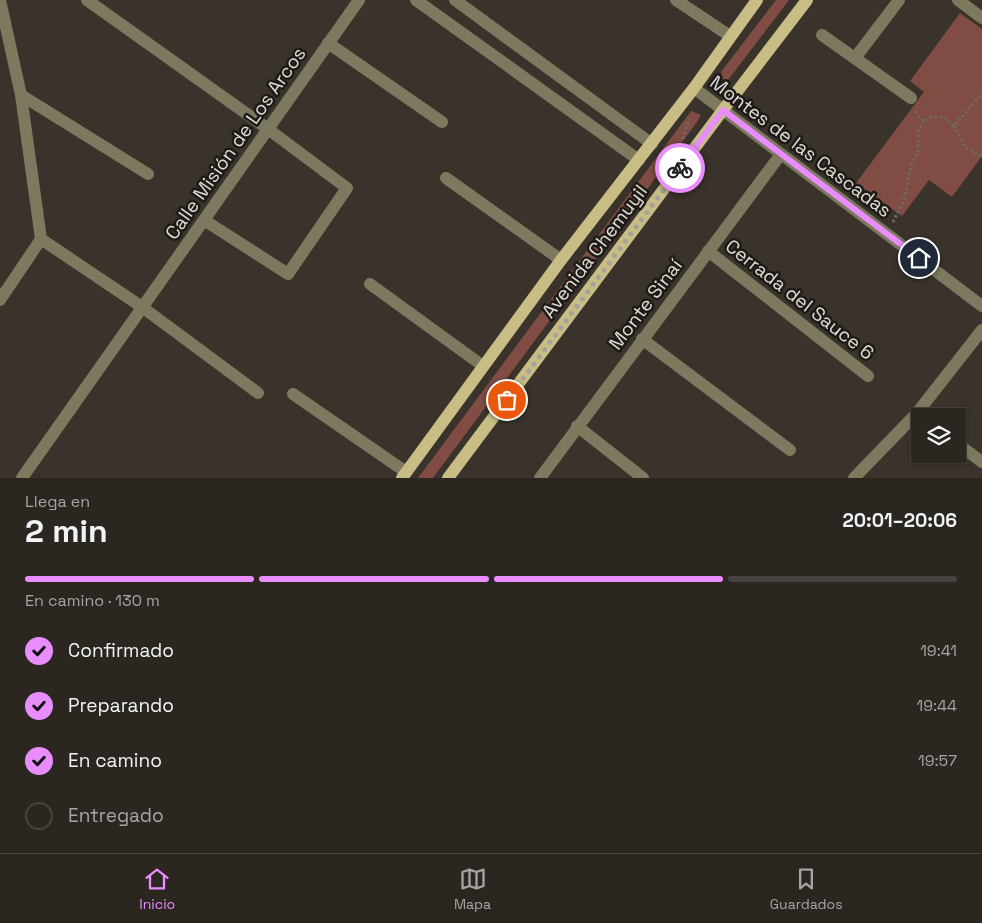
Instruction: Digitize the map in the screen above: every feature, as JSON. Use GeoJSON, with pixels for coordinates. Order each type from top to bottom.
{"type":"FeatureCollection","features":[{"type":"Feature","properties":{"kind":"main road","name":"Avenida Chemuyil"},"geometry":{"type":"LineString","coordinates":[[404,475],[561,260],[652,144],[757,0]]}},
{"type":"Feature","properties":{"kind":"main road","name":"Avenida Chemuyil"},"geometry":{"type":"LineString","coordinates":[[448,478],[806,0]]}},
{"type":"Feature","properties":{"kind":"street"},"geometry":{"type":"LineString","coordinates":[[0,0],[21,95],[41,239],[5,284],[0,300]]}},
{"type":"Feature","properties":{"kind":"street"},"geometry":{"type":"LineString","coordinates":[[87,0],[268,129],[347,188],[288,274],[204,220]]}},
{"type":"Feature","properties":{"kind":"street","name":"Calle Misión de Los Arcos"},"geometry":{"type":"LineString","coordinates":[[22,478],[358,0]]}},
{"type":"Feature","properties":{"kind":"street"},"geometry":{"type":"LineString","coordinates":[[416,0],[639,160]]}},
{"type":"Feature","properties":{"kind":"street"},"geometry":{"type":"LineString","coordinates":[[455,0],[652,144]]}},
{"type":"Feature","properties":{"kind":"street"},"geometry":{"type":"LineString","coordinates":[[676,0],[730,36]]}},
{"type":"Feature","properties":{"kind":"street"},"geometry":{"type":"LineString","coordinates":[[855,58],[899,0]]}},
{"type":"Feature","properties":{"kind":"street"},"geometry":{"type":"LineString","coordinates":[[958,0],[982,18]]}},
{"type":"Feature","properties":{"kind":"street"},"geometry":{"type":"LineString","coordinates":[[822,35],[911,98]]}},
{"type":"Feature","properties":{"kind":"street"},"geometry":{"type":"LineString","coordinates":[[328,43],[442,122]]}},
{"type":"Feature","properties":{"kind":"street","name":"Montes de las Cascadas"},"geometry":{"type":"LineString","coordinates":[[694,88],[982,306]]}},
{"type":"Feature","properties":{"kind":"street"},"geometry":{"type":"LineString","coordinates":[[21,95],[148,174]]}},
{"type":"Feature","properties":{"kind":"street","name":"Monte Sinaí"},"geometry":{"type":"LineString","coordinates":[[540,478],[781,154]]}},
{"type":"Feature","properties":{"kind":"street"},"geometry":{"type":"LineString","coordinates":[[446,178],[561,260]]}},
{"type":"Feature","properties":{"kind":"street"},"geometry":{"type":"LineString","coordinates":[[41,239],[142,307],[258,393]]}},
{"type":"Feature","properties":{"kind":"street","name":"Cerrada del Sauce 6"},"geometry":{"type":"LineString","coordinates":[[708,251],[868,376]]}},
{"type":"Feature","properties":{"kind":"street"},"geometry":{"type":"LineString","coordinates":[[370,284],[483,366]]}},
{"type":"Feature","properties":{"kind":"street"},"geometry":{"type":"LineString","coordinates":[[924,408],[982,330]]}},
{"type":"Feature","properties":{"kind":"street"},"geometry":{"type":"LineString","coordinates":[[642,340],[790,450]]}},
{"type":"Feature","properties":{"kind":"street"},"geometry":{"type":"LineString","coordinates":[[293,394],[404,475]]}},
{"type":"Feature","properties":{"kind":"street"},"geometry":{"type":"LineString","coordinates":[[854,478],[911,422]]}},
{"type":"Feature","properties":{"kind":"street"},"geometry":{"type":"LineString","coordinates":[[577,426],[643,478]]}},
{"type":"Feature","properties":{"kind":"street"},"geometry":{"type":"LineString","coordinates":[[966,450],[982,462]]}},
{"type":"Feature","properties":{"kind":"path"},"geometry":{"type":"LineString","coordinates":[[954,126],[982,93]]}},
{"type":"Feature","properties":{"kind":"path"},"geometry":{"type":"LineString","coordinates":[[911,98],[917,114],[924,121]]}},
{"type":"Feature","properties":{"kind":"path"},"geometry":{"type":"LineString","coordinates":[[682,141],[691,111]]}},
{"type":"Feature","properties":{"kind":"path"},"geometry":{"type":"LineString","coordinates":[[887,234],[904,200],[911,165],[918,153],[918,132],[924,121],[934,116],[945,118],[954,126],[966,148],[982,157]]}},
{"type":"Feature","properties":{"kind":"shaded area"},"geometry":{"type":"Polygon","coordinates":[[[776,0],[789,0],[728,80],[723,79],[721,72],[776,0]]]}},
{"type":"Feature","properties":{"kind":"shaded area"},"geometry":{"type":"Polygon","coordinates":[[[960,13],[982,29],[982,156],[952,197],[929,180],[902,216],[856,183],[924,92],[910,81],[960,13]]]}},
{"type":"Feature","properties":{"kind":"shaded area"},"geometry":{"type":"Polygon","coordinates":[[[691,111],[701,115],[697,122],[433,478],[418,478],[691,111]]]}},
{"type":"Feature","properties":{"kind":"way so far"},"geometry":{"type":"LineString","coordinates":[[507,400],[680,168]]}},
{"type":"Feature","properties":{"kind":"route"},"geometry":{"type":"LineString","coordinates":[[680,168],[723,110],[919,258]]}}]}
